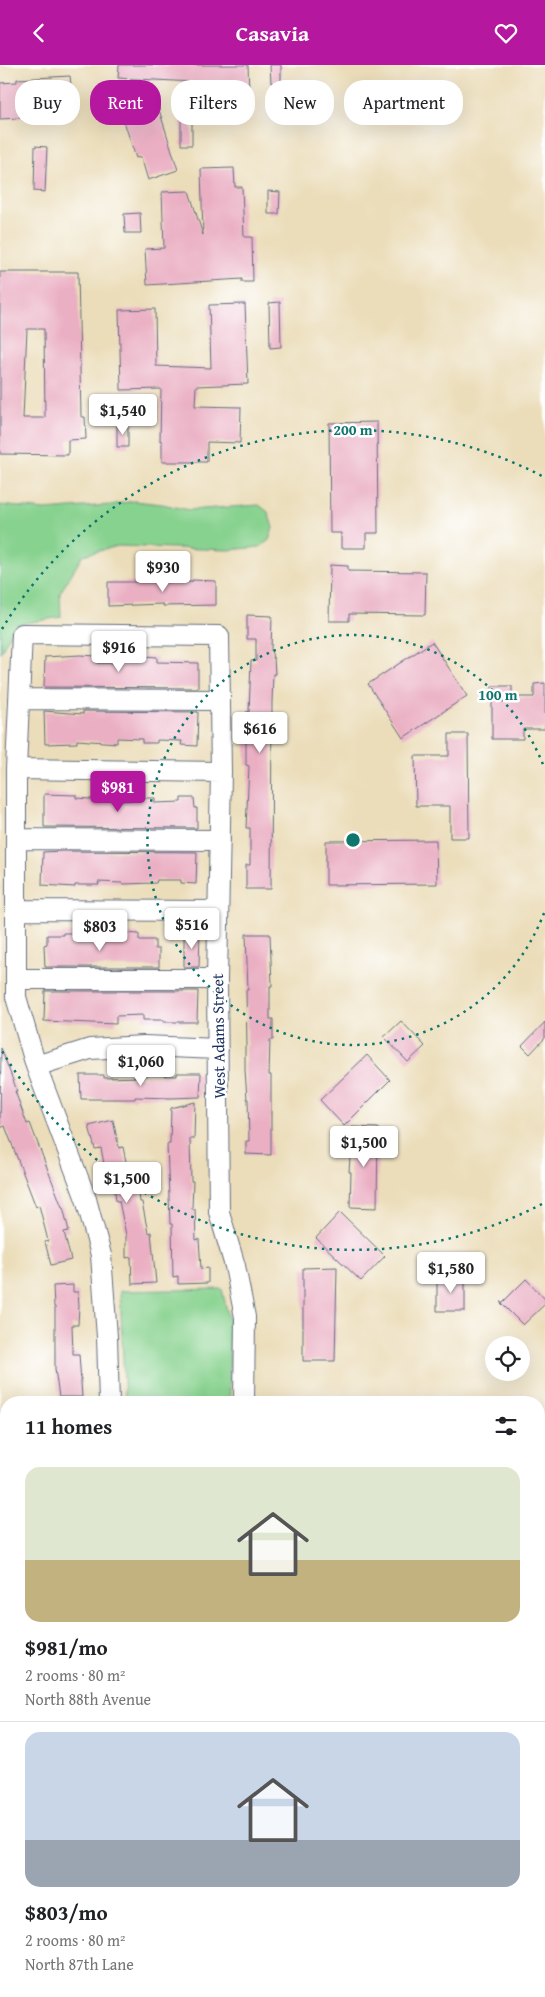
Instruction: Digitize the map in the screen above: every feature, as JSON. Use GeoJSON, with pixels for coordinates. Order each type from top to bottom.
{"type":"FeatureCollection","features":[{"type":"Feature","properties":{"kind":"street","name":"West Adams Street"},"geometry":{"type":"LineString","coordinates":[[19,699],[22,634],[219,636],[221,771],[217,979],[219,1212],[235,1266],[245,1317],[244,1396]]}},
{"type":"Feature","properties":{"kind":"street"},"geometry":{"type":"LineString","coordinates":[[109,1396],[101,1255],[86,1199],[36,1066],[16,997],[16,769],[19,699],[220,701]]}},
{"type":"Feature","properties":{"kind":"street"},"geometry":{"type":"LineString","coordinates":[[16,769],[221,771]]}},
{"type":"Feature","properties":{"kind":"street"},"geometry":{"type":"LineString","coordinates":[[17,839],[220,840]]}},
{"type":"Feature","properties":{"kind":"street"},"geometry":{"type":"LineString","coordinates":[[16,910],[218,911]]}},
{"type":"Feature","properties":{"kind":"street"},"geometry":{"type":"LineString","coordinates":[[16,979],[217,979]]}},
{"type":"Feature","properties":{"kind":"street"},"geometry":{"type":"LineString","coordinates":[[36,1066],[90,1049],[144,1046],[218,1049]]}},
{"type":"Feature","properties":{"kind":"green space"},"geometry":{"type":"Polygon","coordinates":[[[134,501],[162,504],[189,510],[259,505],[268,512],[273,528],[269,540],[260,547],[228,550],[118,546],[83,555],[60,593],[61,617],[15,625],[0,653],[0,505],[45,510],[110,505],[134,501]]]}},
{"type":"Feature","properties":{"kind":"green space"},"geometry":{"type":"Polygon","coordinates":[[[222,1289],[229,1320],[230,1396],[125,1396],[120,1291],[222,1289]]]}},
{"type":"Feature","properties":{"kind":"building"},"geometry":{"type":"Polygon","coordinates":[[[119,65],[248,65],[249,80],[171,81],[118,78],[119,65]]]}},
{"type":"Feature","properties":{"kind":"building"},"geometry":{"type":"Polygon","coordinates":[[[270,65],[281,65],[281,80],[271,80],[270,65]]]}},
{"type":"Feature","properties":{"kind":"building"},"geometry":{"type":"Polygon","coordinates":[[[70,76],[70,80],[17,80],[70,76]]]}},
{"type":"Feature","properties":{"kind":"building"},"geometry":{"type":"Polygon","coordinates":[[[15,82],[15,118],[0,119],[0,83],[15,82]]]}},
{"type":"Feature","properties":{"kind":"building"},"geometry":{"type":"Polygon","coordinates":[[[161,116],[178,170],[148,180],[141,157],[136,158],[125,125],[161,125],[161,116]]]}},
{"type":"Feature","properties":{"kind":"building"},"geometry":{"type":"Polygon","coordinates":[[[181,125],[192,125],[192,145],[181,145],[181,125]]]}},
{"type":"Feature","properties":{"kind":"building"},"geometry":{"type":"Polygon","coordinates":[[[35,146],[47,147],[45,192],[34,191],[35,146]]]}},
{"type":"Feature","properties":{"kind":"building"},"geometry":{"type":"Polygon","coordinates":[[[234,168],[235,187],[242,187],[244,237],[252,237],[253,282],[242,282],[242,279],[147,285],[145,249],[164,248],[162,192],[189,191],[203,235],[201,169],[234,168]]]}},
{"type":"Feature","properties":{"kind":"building"},"geometry":{"type":"Polygon","coordinates":[[[268,191],[280,192],[279,214],[268,214],[268,191]]]}},
{"type":"Feature","properties":{"kind":"building"},"geometry":{"type":"Polygon","coordinates":[[[140,213],[141,233],[125,233],[124,214],[140,213]]]}},
{"type":"Feature","properties":{"kind":"building"},"geometry":{"type":"Polygon","coordinates":[[[0,272],[78,272],[81,417],[85,417],[86,439],[68,440],[68,455],[0,454],[0,272]],[[27,329],[23,418],[45,418],[44,329],[27,329]]]}},
{"type":"Feature","properties":{"kind":"building"},"geometry":{"type":"Polygon","coordinates":[[[280,302],[281,347],[270,348],[269,303],[280,302]]]}},
{"type":"Feature","properties":{"kind":"building"},"geometry":{"type":"Polygon","coordinates":[[[245,304],[248,384],[196,386],[195,406],[241,407],[240,443],[207,442],[207,462],[162,462],[162,441],[160,441],[161,389],[121,390],[119,310],[155,309],[156,366],[211,368],[209,305],[245,304]]]}},
{"type":"Feature","properties":{"kind":"building"},"geometry":{"type":"Polygon","coordinates":[[[377,422],[378,533],[366,533],[366,548],[341,548],[341,533],[330,533],[329,423],[377,422]]]}},
{"type":"Feature","properties":{"kind":"building"},"geometry":{"type":"Polygon","coordinates":[[[117,425],[128,425],[128,447],[117,447],[117,425]]]}},
{"type":"Feature","properties":{"kind":"building"},"geometry":{"type":"Polygon","coordinates":[[[330,565],[348,566],[348,571],[426,572],[425,615],[349,614],[349,621],[329,621],[330,565]]]}},
{"type":"Feature","properties":{"kind":"building"},"geometry":{"type":"Polygon","coordinates":[[[192,580],[216,581],[216,605],[108,606],[108,582],[192,582],[192,580]]]}},
{"type":"Feature","properties":{"kind":"building"},"geometry":{"type":"Polygon","coordinates":[[[247,615],[272,616],[271,650],[274,658],[275,674],[273,674],[272,702],[271,889],[246,889],[246,865],[250,865],[250,828],[246,828],[249,766],[246,765],[246,712],[249,712],[251,661],[256,661],[256,639],[247,639],[247,615]]]}},
{"type":"Feature","properties":{"kind":"building"},"geometry":{"type":"Polygon","coordinates":[[[432,642],[467,696],[403,738],[368,684],[432,642]]]}},
{"type":"Feature","properties":{"kind":"building"},"geometry":{"type":"Polygon","coordinates":[[[97,656],[97,663],[122,663],[122,658],[144,658],[144,656],[157,657],[157,662],[198,663],[198,688],[44,687],[45,657],[97,656]]]}},
{"type":"Feature","properties":{"kind":"building"},"geometry":{"type":"Polygon","coordinates":[[[545,683],[545,729],[523,729],[523,739],[492,739],[492,686],[512,686],[512,697],[534,697],[534,684],[545,683]]]}},
{"type":"Feature","properties":{"kind":"building"},"geometry":{"type":"Polygon","coordinates":[[[44,711],[83,714],[83,711],[198,712],[197,746],[181,745],[182,741],[157,740],[157,743],[142,743],[142,739],[117,738],[117,743],[77,740],[77,743],[45,744],[44,711]]]}},
{"type":"Feature","properties":{"kind":"building"},"geometry":{"type":"Polygon","coordinates":[[[449,734],[468,734],[469,838],[450,838],[450,806],[416,806],[415,756],[449,756],[449,734]]]}},
{"type":"Feature","properties":{"kind":"building"},"geometry":{"type":"Polygon","coordinates":[[[44,794],[76,795],[76,798],[116,801],[155,798],[155,803],[181,802],[181,798],[194,798],[195,808],[197,808],[197,828],[44,827],[44,794]]]}},
{"type":"Feature","properties":{"kind":"building"},"geometry":{"type":"Polygon","coordinates":[[[436,840],[437,884],[326,885],[326,841],[436,840]]]}},
{"type":"Feature","properties":{"kind":"building"},"geometry":{"type":"Polygon","coordinates":[[[43,852],[197,852],[196,884],[181,883],[181,880],[157,880],[156,883],[122,884],[98,882],[99,885],[75,885],[75,887],[42,885],[43,852]]]}},
{"type":"Feature","properties":{"kind":"building"},"geometry":{"type":"Polygon","coordinates":[[[184,932],[200,933],[199,967],[184,967],[184,932]]]}},
{"type":"Feature","properties":{"kind":"building"},"geometry":{"type":"Polygon","coordinates":[[[63,933],[79,933],[79,938],[98,938],[98,940],[124,940],[124,933],[139,934],[139,940],[155,940],[155,949],[159,949],[159,967],[45,967],[44,945],[47,944],[47,935],[63,935],[63,933]]]}},
{"type":"Feature","properties":{"kind":"building"},"geometry":{"type":"Polygon","coordinates":[[[246,934],[270,934],[272,986],[270,986],[270,1019],[273,1019],[269,1075],[271,1075],[271,1155],[246,1154],[246,1141],[249,1141],[245,1070],[245,1046],[247,1046],[246,990],[248,990],[246,934]]]}},
{"type":"Feature","properties":{"kind":"building"},"geometry":{"type":"Polygon","coordinates":[[[45,991],[198,991],[197,1022],[143,1020],[143,1015],[116,1016],[116,1024],[44,1021],[45,991]]]}},
{"type":"Feature","properties":{"kind":"building"},"geometry":{"type":"Polygon","coordinates":[[[401,1021],[425,1046],[408,1062],[384,1037],[401,1021]]]}},
{"type":"Feature","properties":{"kind":"building"},"geometry":{"type":"Polygon","coordinates":[[[545,1022],[545,1038],[530,1054],[522,1046],[545,1022]]]}},
{"type":"Feature","properties":{"kind":"building"},"geometry":{"type":"Polygon","coordinates":[[[1,1048],[27,1124],[30,1123],[63,1207],[69,1231],[64,1232],[71,1260],[51,1265],[45,1242],[48,1241],[39,1205],[36,1207],[5,1126],[0,1128],[1,1048]]]}},
{"type":"Feature","properties":{"kind":"building"},"geometry":{"type":"Polygon","coordinates":[[[367,1055],[390,1080],[344,1126],[320,1100],[367,1055]]]}},
{"type":"Feature","properties":{"kind":"building"},"geometry":{"type":"Polygon","coordinates":[[[177,1073],[201,1073],[200,1097],[81,1099],[80,1075],[104,1075],[104,1078],[145,1077],[145,1075],[177,1076],[177,1073]]]}},
{"type":"Feature","properties":{"kind":"building"},"geometry":{"type":"Polygon","coordinates":[[[195,1102],[194,1139],[190,1139],[191,1181],[193,1181],[192,1209],[195,1209],[196,1240],[199,1239],[201,1269],[208,1268],[208,1283],[178,1284],[178,1276],[173,1277],[167,1144],[170,1144],[171,1108],[195,1102]]]}},
{"type":"Feature","properties":{"kind":"building"},"geometry":{"type":"Polygon","coordinates":[[[113,1120],[119,1148],[123,1147],[129,1176],[137,1175],[140,1202],[142,1202],[148,1233],[151,1232],[156,1283],[132,1284],[131,1257],[126,1258],[126,1235],[119,1201],[116,1201],[113,1172],[106,1174],[101,1148],[95,1149],[89,1126],[113,1120]]]}},
{"type":"Feature","properties":{"kind":"building"},"geometry":{"type":"Polygon","coordinates":[[[352,1127],[378,1128],[377,1208],[350,1207],[351,1172],[349,1172],[352,1127]]]}},
{"type":"Feature","properties":{"kind":"building"},"geometry":{"type":"Polygon","coordinates":[[[340,1212],[385,1256],[361,1281],[316,1238],[340,1212]]]}},
{"type":"Feature","properties":{"kind":"building"},"geometry":{"type":"Polygon","coordinates":[[[337,1267],[335,1361],[303,1361],[303,1268],[337,1267]]]}},
{"type":"Feature","properties":{"kind":"building"},"geometry":{"type":"Polygon","coordinates":[[[437,1277],[465,1277],[465,1311],[437,1311],[437,1277]]]}},
{"type":"Feature","properties":{"kind":"building"},"geometry":{"type":"Polygon","coordinates":[[[526,1279],[545,1299],[545,1304],[523,1325],[500,1302],[503,1302],[526,1279]]]}},
{"type":"Feature","properties":{"kind":"building"},"geometry":{"type":"Polygon","coordinates":[[[73,1285],[73,1292],[78,1292],[78,1325],[72,1325],[73,1354],[79,1354],[82,1396],[59,1396],[55,1369],[53,1286],[73,1285]]]}}]}
